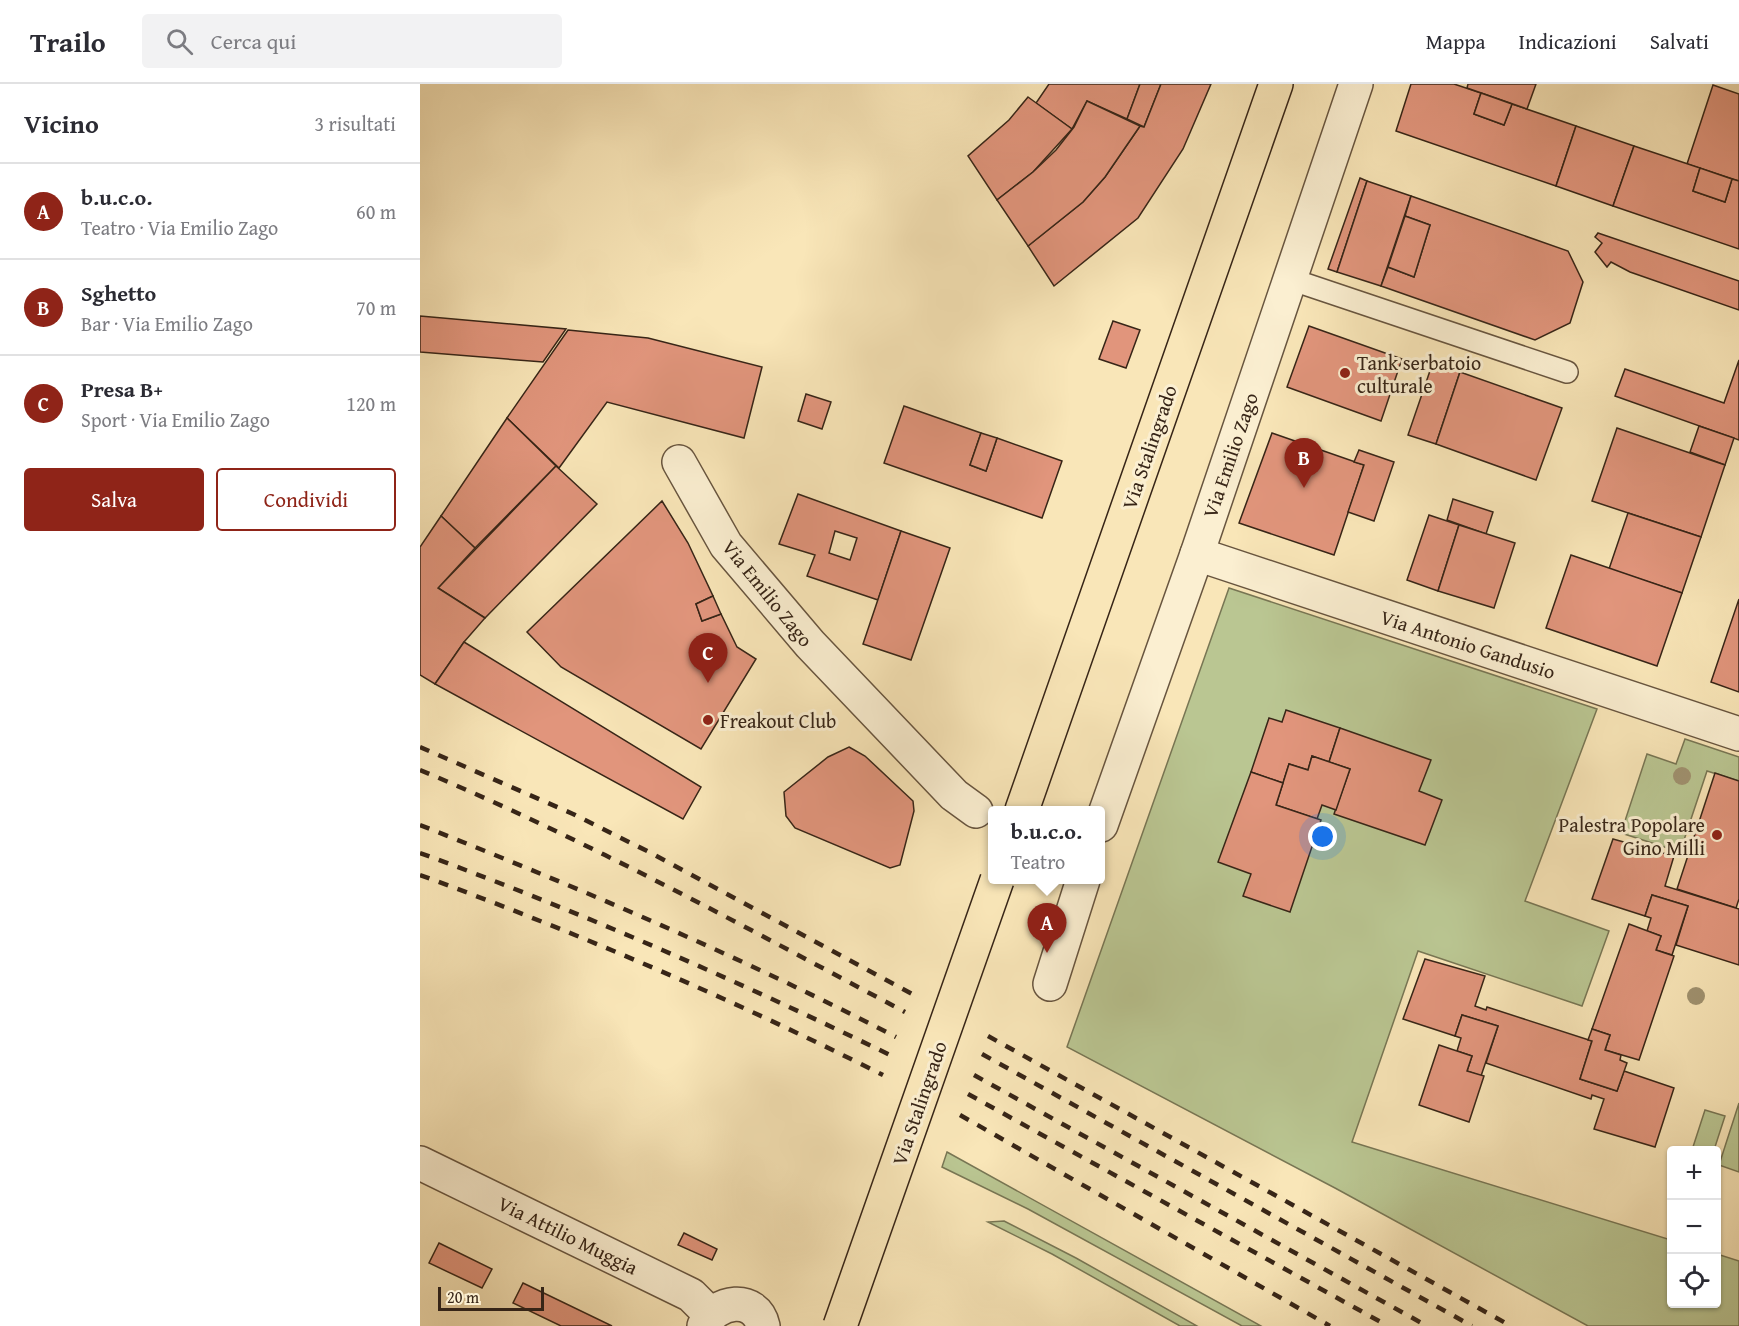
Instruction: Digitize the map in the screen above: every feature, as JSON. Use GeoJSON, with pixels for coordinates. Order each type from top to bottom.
{"type":"FeatureCollection","features":[{"type":"Feature","properties":{"kind":"main road","name":"Via Stalingrado"},"geometry":{"type":"LineString","coordinates":[[1023,806],[1276,84]]}},
{"type":"Feature","properties":{"kind":"main road","name":"Via Stalingrado"},"geometry":{"type":"LineString","coordinates":[[840,1326],[995,884]]}},
{"type":"Feature","properties":{"kind":"street","name":"Via Emilio Zago"},"geometry":{"type":"LineString","coordinates":[[1105,814],[1197,554],[1356,84]]}},
{"type":"Feature","properties":{"kind":"street","name":"Via Emilio Zago"},"geometry":{"type":"LineString","coordinates":[[680,462],[726,545],[787,617],[954,795],[976,812]]}},
{"type":"Feature","properties":{"kind":"street","name":"Via Antonio Gandusio"},"geometry":{"type":"LineString","coordinates":[[1197,554],[1739,734]]}},
{"type":"Feature","properties":{"kind":"street"},"geometry":{"type":"LineString","coordinates":[[1050,984],[1081,884]]}},
{"type":"Feature","properties":{"kind":"street","name":"Via Attilio Muggia"},"geometry":{"type":"LineString","coordinates":[[420,1163],[691,1295],[707,1320],[724,1305],[739,1303],[753,1310],[763,1326]]}},
{"type":"Feature","properties":{"kind":"lane"},"geometry":{"type":"LineString","coordinates":[[1290,279],[1567,372]]}},
{"type":"Feature","properties":{"kind":"green space"},"geometry":{"type":"Polygon","coordinates":[[[1229,588],[1597,709],[1525,901],[1609,931],[1582,1006],[1418,951],[1352,1142],[1667,1239],[1667,1308],[1721,1308],[1721,1255],[1739,1261],[1739,1326],[1588,1326],[1335,1188],[1067,1047],[1229,588]]]}},
{"type":"Feature","properties":{"kind":"green space"},"geometry":{"type":"Polygon","coordinates":[[[1685,739],[1739,757],[1739,781],[1707,771],[1680,852],[1621,833],[1647,754],[1676,764],[1685,739]]]}},
{"type":"Feature","properties":{"kind":"green space"},"geometry":{"type":"Polygon","coordinates":[[[1739,1103],[1739,1172],[1721,1166],[1721,1159],[1739,1103]]]}},
{"type":"Feature","properties":{"kind":"green space"},"geometry":{"type":"Polygon","coordinates":[[[1705,1110],[1725,1116],[1715,1146],[1693,1146],[1705,1110]]]}},
{"type":"Feature","properties":{"kind":"green space"},"geometry":{"type":"Polygon","coordinates":[[[947,1152],[1261,1326],[1242,1326],[1028,1209],[942,1167],[947,1152]]]}},
{"type":"Feature","properties":{"kind":"green space"},"geometry":{"type":"Polygon","coordinates":[[[1004,1221],[1076,1258],[1197,1326],[1180,1326],[1052,1254],[988,1222],[1004,1221]]]}},
{"type":"Feature","properties":{"kind":"building"},"geometry":{"type":"Polygon","coordinates":[[[1049,84],[1140,84],[1127,119],[1087,101],[1072,129],[1036,103],[1049,84]]]}},
{"type":"Feature","properties":{"kind":"building"},"geometry":{"type":"Polygon","coordinates":[[[1140,84],[1161,84],[1144,127],[1127,119],[1140,84]]]}},
{"type":"Feature","properties":{"kind":"building"},"geometry":{"type":"Polygon","coordinates":[[[1161,84],[1211,84],[1183,149],[1138,218],[1054,286],[1028,246],[1083,202],[1105,177],[1140,126],[1144,127],[1161,84]]]}},
{"type":"Feature","properties":{"kind":"building"},"geometry":{"type":"Polygon","coordinates":[[[1411,84],[1454,84],[1481,93],[1474,114],[1504,125],[1512,104],[1576,126],[1556,186],[1396,131],[1411,84]]]}},
{"type":"Feature","properties":{"kind":"building"},"geometry":{"type":"Polygon","coordinates":[[[1468,84],[1536,84],[1527,109],[1467,88],[1468,84]]]}},
{"type":"Feature","properties":{"kind":"building"},"geometry":{"type":"Polygon","coordinates":[[[1713,85],[1739,94],[1739,181],[1687,164],[1713,85]]]}},
{"type":"Feature","properties":{"kind":"building"},"geometry":{"type":"Polygon","coordinates":[[[1481,93],[1512,104],[1504,125],[1474,114],[1481,93]]]}},
{"type":"Feature","properties":{"kind":"building"},"geometry":{"type":"Polygon","coordinates":[[[1028,97],[1072,129],[1033,172],[997,200],[968,156],[1009,120],[1028,97]]]}},
{"type":"Feature","properties":{"kind":"building"},"geometry":{"type":"Polygon","coordinates":[[[1087,101],[1140,126],[1105,177],[1083,202],[1028,246],[997,200],[1033,172],[1056,150],[1074,127],[1087,101]]]}},
{"type":"Feature","properties":{"kind":"building"},"geometry":{"type":"Polygon","coordinates":[[[1576,126],[1634,146],[1613,206],[1556,186],[1576,126]]]}},
{"type":"Feature","properties":{"kind":"building"},"geometry":{"type":"Polygon","coordinates":[[[1634,146],[1700,168],[1693,191],[1725,202],[1732,179],[1739,181],[1739,249],[1613,206],[1634,146]]]}},
{"type":"Feature","properties":{"kind":"building"},"geometry":{"type":"Polygon","coordinates":[[[1700,168],[1732,179],[1725,202],[1693,191],[1700,168]]]}},
{"type":"Feature","properties":{"kind":"building"},"geometry":{"type":"Polygon","coordinates":[[[1360,178],[1367,181],[1337,272],[1328,269],[1360,178]]]}},
{"type":"Feature","properties":{"kind":"building"},"geometry":{"type":"Polygon","coordinates":[[[1367,181],[1411,196],[1381,286],[1337,272],[1367,181]]]}},
{"type":"Feature","properties":{"kind":"building"},"geometry":{"type":"Polygon","coordinates":[[[1411,196],[1568,251],[1583,282],[1570,323],[1535,340],[1381,286],[1388,267],[1414,277],[1430,225],[1405,216],[1411,196]]]}},
{"type":"Feature","properties":{"kind":"building"},"geometry":{"type":"Polygon","coordinates":[[[1405,216],[1430,225],[1414,277],[1388,267],[1405,216]]]}},
{"type":"Feature","properties":{"kind":"building"},"geometry":{"type":"Polygon","coordinates":[[[1598,233],[1739,281],[1739,310],[1630,272],[1611,262],[1607,267],[1595,252],[1602,243],[1595,237],[1598,233]]]}},
{"type":"Feature","properties":{"kind":"building"},"geometry":{"type":"Polygon","coordinates":[[[420,316],[566,329],[543,362],[420,352],[420,316]]]}},
{"type":"Feature","properties":{"kind":"building"},"geometry":{"type":"Polygon","coordinates":[[[1113,321],[1140,330],[1126,368],[1099,359],[1113,321]]]}},
{"type":"Feature","properties":{"kind":"building","name":"Tank serbatoio culturale"},"geometry":{"type":"Polygon","coordinates":[[[1309,326],[1402,359],[1381,421],[1287,387],[1309,326]]]}},
{"type":"Feature","properties":{"kind":"building"},"geometry":{"type":"Polygon","coordinates":[[[568,330],[648,338],[762,367],[744,438],[607,402],[559,468],[507,418],[568,330]]]}},
{"type":"Feature","properties":{"kind":"building"},"geometry":{"type":"Polygon","coordinates":[[[1739,360],[1739,440],[1615,396],[1625,369],[1724,403],[1739,360]]]}},
{"type":"Feature","properties":{"kind":"building"},"geometry":{"type":"Polygon","coordinates":[[[1433,362],[1460,372],[1436,444],[1408,435],[1433,362]]]}},
{"type":"Feature","properties":{"kind":"building"},"geometry":{"type":"Polygon","coordinates":[[[1460,372],[1562,408],[1536,480],[1436,444],[1460,372]]]}},
{"type":"Feature","properties":{"kind":"building"},"geometry":{"type":"Polygon","coordinates":[[[806,394],[831,402],[822,429],[798,421],[806,394]]]}},
{"type":"Feature","properties":{"kind":"building"},"geometry":{"type":"Polygon","coordinates":[[[904,406],[981,433],[970,465],[986,471],[997,438],[1062,461],[1042,518],[884,463],[904,406]]]}},
{"type":"Feature","properties":{"kind":"building"},"geometry":{"type":"Polygon","coordinates":[[[507,418],[556,466],[475,548],[441,516],[507,418]]]}},
{"type":"Feature","properties":{"kind":"building"},"geometry":{"type":"Polygon","coordinates":[[[1699,426],[1734,438],[1725,465],[1690,452],[1699,426]]]}},
{"type":"Feature","properties":{"kind":"building"},"geometry":{"type":"Polygon","coordinates":[[[1617,428],[1725,465],[1701,537],[1592,501],[1617,428]]]}},
{"type":"Feature","properties":{"kind":"building"},"geometry":{"type":"Polygon","coordinates":[[[981,433],[997,438],[986,471],[970,465],[981,433]]]}},
{"type":"Feature","properties":{"kind":"building"},"geometry":{"type":"Polygon","coordinates":[[[1272,433],[1364,465],[1334,555],[1239,523],[1272,433]]]}},
{"type":"Feature","properties":{"kind":"building"},"geometry":{"type":"Polygon","coordinates":[[[1359,450],[1394,462],[1374,521],[1348,512],[1364,465],[1354,462],[1359,450]]]}},
{"type":"Feature","properties":{"kind":"building"},"geometry":{"type":"Polygon","coordinates":[[[556,466],[597,504],[485,618],[438,588],[556,466]]]}},
{"type":"Feature","properties":{"kind":"building"},"geometry":{"type":"Polygon","coordinates":[[[798,494],[901,531],[878,600],[807,576],[815,555],[779,544],[798,494]],[[835,531],[829,553],[850,560],[857,538],[835,531]]]}},
{"type":"Feature","properties":{"kind":"building"},"geometry":{"type":"Polygon","coordinates":[[[1453,499],[1493,512],[1486,534],[1447,520],[1453,499]]]}},
{"type":"Feature","properties":{"kind":"building"},"geometry":{"type":"Polygon","coordinates":[[[662,501],[688,543],[713,596],[696,604],[702,621],[721,614],[737,647],[756,659],[701,749],[561,667],[527,632],[662,501]]]}},
{"type":"Feature","properties":{"kind":"building"},"geometry":{"type":"Polygon","coordinates":[[[1628,513],[1701,537],[1682,593],[1609,569],[1628,513]]]}},
{"type":"Feature","properties":{"kind":"building"},"geometry":{"type":"Polygon","coordinates":[[[1429,515],[1459,525],[1438,591],[1407,580],[1429,515]]]}},
{"type":"Feature","properties":{"kind":"building"},"geometry":{"type":"Polygon","coordinates":[[[441,516],[475,548],[438,588],[485,618],[464,642],[435,684],[420,675],[420,547],[441,516]]]}},
{"type":"Feature","properties":{"kind":"building"},"geometry":{"type":"Polygon","coordinates":[[[1459,525],[1515,543],[1494,608],[1438,591],[1459,525]]]}},
{"type":"Feature","properties":{"kind":"building"},"geometry":{"type":"Polygon","coordinates":[[[901,531],[950,548],[911,660],[863,644],[901,531]]]}},
{"type":"Feature","properties":{"kind":"building"},"geometry":{"type":"Polygon","coordinates":[[[1571,555],[1682,593],[1657,666],[1546,628],[1571,555]]]}},
{"type":"Feature","properties":{"kind":"building"},"geometry":{"type":"Polygon","coordinates":[[[713,596],[721,614],[702,621],[696,604],[713,596]]]}},
{"type":"Feature","properties":{"kind":"building"},"geometry":{"type":"Polygon","coordinates":[[[1739,599],[1739,692],[1711,682],[1739,599]]]}},
{"type":"Feature","properties":{"kind":"building"},"geometry":{"type":"Polygon","coordinates":[[[464,642],[701,787],[683,819],[435,684],[464,642]]]}},
{"type":"Feature","properties":{"kind":"building"},"geometry":{"type":"Polygon","coordinates":[[[1286,710],[1340,728],[1329,762],[1312,756],[1308,770],[1289,764],[1283,783],[1251,772],[1269,718],[1282,722],[1286,710]]]}},
{"type":"Feature","properties":{"kind":"building"},"geometry":{"type":"Polygon","coordinates":[[[1340,728],[1431,760],[1419,791],[1442,800],[1425,845],[1334,814],[1350,769],[1329,762],[1340,728]]]}},
{"type":"Feature","properties":{"kind":"building"},"geometry":{"type":"Polygon","coordinates":[[[849,747],[865,756],[913,801],[914,811],[900,865],[890,868],[795,828],[786,816],[784,792],[828,757],[849,747]]]}},
{"type":"Feature","properties":{"kind":"building"},"geometry":{"type":"Polygon","coordinates":[[[1312,756],[1350,769],[1336,810],[1322,805],[1317,819],[1276,805],[1289,764],[1308,770],[1312,756]]]}},
{"type":"Feature","properties":{"kind":"building"},"geometry":{"type":"Polygon","coordinates":[[[1251,772],[1283,783],[1276,805],[1321,820],[1290,912],[1243,896],[1251,874],[1218,862],[1251,772]]]}},
{"type":"Feature","properties":{"kind":"building","name":"Palestra Popolare Gino Milli"},"geometry":{"type":"Polygon","coordinates":[[[1715,773],[1739,781],[1739,899],[1736,908],[1677,889],[1715,773]]]}},
{"type":"Feature","properties":{"kind":"building"},"geometry":{"type":"Polygon","coordinates":[[[1613,839],[1674,856],[1665,886],[1739,909],[1739,965],[1676,945],[1688,906],[1652,895],[1645,916],[1592,899],[1613,839]]]}},
{"type":"Feature","properties":{"kind":"building"},"geometry":{"type":"Polygon","coordinates":[[[1652,895],[1688,906],[1672,955],[1656,950],[1661,936],[1647,931],[1651,918],[1645,916],[1652,895]]]}},
{"type":"Feature","properties":{"kind":"building"},"geometry":{"type":"Polygon","coordinates":[[[1629,924],[1661,936],[1656,950],[1674,956],[1639,1060],[1605,1050],[1610,1035],[1592,1029],[1629,924]]]}},
{"type":"Feature","properties":{"kind":"building"},"geometry":{"type":"Polygon","coordinates":[[[1425,959],[1485,976],[1475,1006],[1486,1010],[1487,1007],[1592,1041],[1580,1079],[1617,1091],[1624,1071],[1674,1088],[1655,1147],[1594,1129],[1604,1099],[1592,1095],[1591,1099],[1486,1063],[1498,1026],[1462,1015],[1455,1036],[1403,1019],[1425,959]]]}},
{"type":"Feature","properties":{"kind":"building"},"geometry":{"type":"Polygon","coordinates":[[[1462,1015],[1498,1026],[1481,1076],[1467,1071],[1472,1056],[1457,1051],[1461,1038],[1455,1036],[1462,1015]]]}},
{"type":"Feature","properties":{"kind":"building"},"geometry":{"type":"Polygon","coordinates":[[[1592,1029],[1610,1035],[1605,1050],[1621,1055],[1620,1060],[1627,1063],[1617,1091],[1580,1079],[1592,1041],[1588,1040],[1592,1029]]]}},
{"type":"Feature","properties":{"kind":"building"},"geometry":{"type":"Polygon","coordinates":[[[1439,1045],[1472,1056],[1467,1071],[1484,1076],[1469,1122],[1419,1105],[1439,1045]]]}},
{"type":"Feature","properties":{"kind":"building"},"geometry":{"type":"Polygon","coordinates":[[[684,1233],[717,1249],[712,1260],[678,1245],[684,1233]]]}},
{"type":"Feature","properties":{"kind":"building"},"geometry":{"type":"Polygon","coordinates":[[[439,1243],[492,1269],[482,1288],[429,1263],[439,1243]]]}},
{"type":"Feature","properties":{"kind":"building"},"geometry":{"type":"Polygon","coordinates":[[[523,1283],[612,1326],[561,1326],[513,1303],[523,1283]]]}},
{"type":"Feature","properties":{"kind":"railway"},"geometry":{"type":"LineString","coordinates":[[420,747],[573,814],[649,852],[912,994]]}},
{"type":"Feature","properties":{"kind":"railway"},"geometry":{"type":"LineString","coordinates":[[420,770],[605,855],[905,1012]]}},
{"type":"Feature","properties":{"kind":"railway"},"geometry":{"type":"LineString","coordinates":[[420,825],[661,925],[779,979],[896,1037]]}},
{"type":"Feature","properties":{"kind":"railway"},"geometry":{"type":"LineString","coordinates":[[420,853],[658,948],[890,1055]]}},
{"type":"Feature","properties":{"kind":"railway"},"geometry":{"type":"LineString","coordinates":[[420,875],[654,968],[883,1075]]}},
{"type":"Feature","properties":{"kind":"railway"},"geometry":{"type":"LineString","coordinates":[[988,1036],[1511,1326]]}},
{"type":"Feature","properties":{"kind":"railway"},"geometry":{"type":"LineString","coordinates":[[982,1054],[1472,1326]]}},
{"type":"Feature","properties":{"kind":"railway"},"geometry":{"type":"LineString","coordinates":[[974,1075],[1427,1326]]}},
{"type":"Feature","properties":{"kind":"railway"},"geometry":{"type":"LineString","coordinates":[[968,1094],[1388,1326]]}},
{"type":"Feature","properties":{"kind":"railway"},"geometry":{"type":"LineString","coordinates":[[960,1115],[1330,1326]]}},
{"type":"Feature","properties":{"kind":"place","name":"Tank serbatoio culturale"},"geometry":{"type":"Point","coordinates":[1345,373]}},
{"type":"Feature","properties":{"kind":"place","name":"Sghetto"},"geometry":{"type":"Point","coordinates":[1304,488]}},
{"type":"Feature","properties":{"kind":"place","name":"Presa B+"},"geometry":{"type":"Point","coordinates":[708,683]}},
{"type":"Feature","properties":{"kind":"place","name":"Freakout Club"},"geometry":{"type":"Point","coordinates":[708,720]}},
{"type":"Feature","properties":{"kind":"place","name":"Palestra Popolare Gino Milli"},"geometry":{"type":"Point","coordinates":[1717,835]}},
{"type":"Feature","properties":{"kind":"place","name":"b.u.c.o."},"geometry":{"type":"Point","coordinates":[1047,953]}}]}
